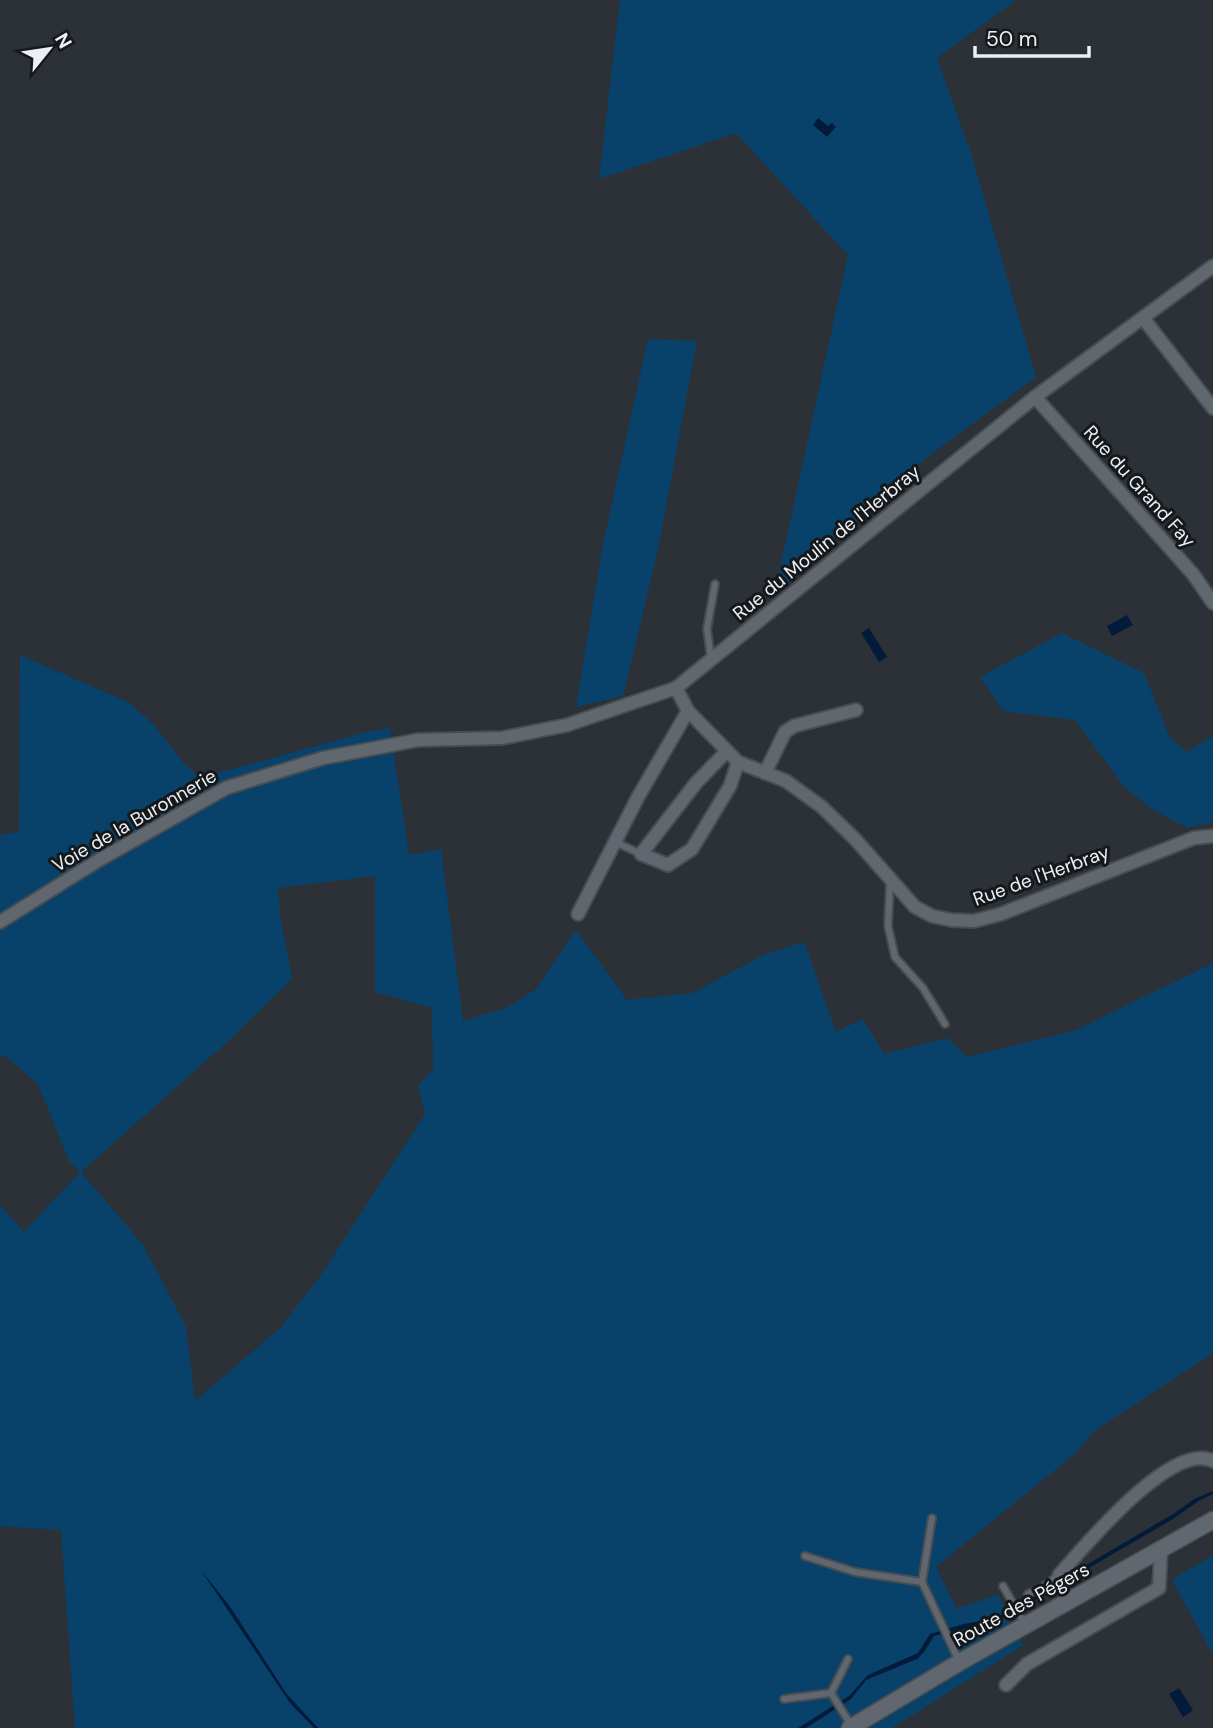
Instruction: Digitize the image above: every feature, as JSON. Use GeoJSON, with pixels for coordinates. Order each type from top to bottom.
{"type":"FeatureCollection","features":[{"type":"Feature","properties":{"kind":"street","name":"Rue du Moulin de l'Herbray"},"geometry":{"type":"LineString","coordinates":[[418,740],[502,738],[538,732],[567,725],[676,688],[1035,397],[1213,266]]}},
{"type":"Feature","properties":{"kind":"street"},"geometry":{"type":"LineString","coordinates":[[1143,318],[1213,408]]}},
{"type":"Feature","properties":{"kind":"street","name":"Rue du Grand Fay"},"geometry":{"type":"LineString","coordinates":[[1035,397],[1193,574],[1213,603]]}},
{"type":"Feature","properties":{"kind":"street","name":"Rue de l'Herbray"},"geometry":{"type":"LineString","coordinates":[[676,688],[688,711],[738,762],[786,782],[822,807],[855,839],[915,907],[932,916],[974,921],[1001,914],[1194,838],[1213,836]]}},
{"type":"Feature","properties":{"kind":"street"},"geometry":{"type":"LineString","coordinates":[[765,773],[785,732],[794,726],[856,710]]}},
{"type":"Feature","properties":{"kind":"street"},"geometry":{"type":"LineString","coordinates":[[578,914],[688,711]]}},
{"type":"Feature","properties":{"kind":"street","name":"Voie de la Buronnerie"},"geometry":{"type":"LineString","coordinates":[[0,922],[110,854],[226,788],[323,758],[418,740]]}},
{"type":"Feature","properties":{"kind":"street"},"geometry":{"type":"LineString","coordinates":[[727,751],[696,783],[640,855],[668,865],[692,849],[730,786],[738,762]]}},
{"type":"Feature","properties":{"kind":"street"},"geometry":{"type":"LineString","coordinates":[[1059,1575],[1134,1495],[1164,1471],[1197,1457],[1213,1461]]}},
{"type":"Feature","properties":{"kind":"street","name":"Route des Pégers"},"geometry":{"type":"LineString","coordinates":[[851,1728],[960,1662],[1213,1520]]}},
{"type":"Feature","properties":{"kind":"street"},"geometry":{"type":"LineString","coordinates":[[1006,1685],[1027,1664],[1159,1588],[1161,1549]]}},
{"type":"Feature","properties":{"kind":"lane"},"geometry":{"type":"LineString","coordinates":[[712,661],[706,629],[715,584]]}},
{"type":"Feature","properties":{"kind":"lane"},"geometry":{"type":"LineString","coordinates":[[615,842],[640,855]]}},
{"type":"Feature","properties":{"kind":"lane"},"geometry":{"type":"LineString","coordinates":[[890,880],[888,926],[895,957],[923,988],[945,1024]]}},
{"type":"Feature","properties":{"kind":"lane"},"geometry":{"type":"LineString","coordinates":[[932,1518],[922,1582],[960,1662]]}},
{"type":"Feature","properties":{"kind":"lane"},"geometry":{"type":"LineString","coordinates":[[805,1556],[855,1572],[922,1582]]}},
{"type":"Feature","properties":{"kind":"lane"},"geometry":{"type":"LineString","coordinates":[[1028,1594],[1059,1575]]}},
{"type":"Feature","properties":{"kind":"lane"},"geometry":{"type":"LineString","coordinates":[[1003,1586],[1026,1626]]}},
{"type":"Feature","properties":{"kind":"lane"},"geometry":{"type":"LineString","coordinates":[[831,1693],[848,1659]]}},
{"type":"Feature","properties":{"kind":"lane"},"geometry":{"type":"LineString","coordinates":[[784,1699],[831,1693]]}},
{"type":"Feature","properties":{"kind":"lane"},"geometry":{"type":"LineString","coordinates":[[831,1693],[851,1728]]}},
{"type":"Feature","properties":{"kind":"shaded area"},"geometry":{"type":"Polygon","coordinates":[[[620,0],[1016,0],[937,58],[971,153],[1036,377],[925,459],[774,596],[848,255],[736,133],[599,179],[620,0]]]}},
{"type":"Feature","properties":{"kind":"shaded area"},"geometry":{"type":"Polygon","coordinates":[[[818,118],[828,126],[832,123],[836,127],[827,137],[813,125],[818,118]]]}},
{"type":"Feature","properties":{"kind":"shaded area"},"geometry":{"type":"Polygon","coordinates":[[[648,339],[697,341],[657,554],[623,696],[576,707],[603,544],[648,339]]]}},
{"type":"Feature","properties":{"kind":"shaded area"},"geometry":{"type":"Polygon","coordinates":[[[1127,615],[1133,625],[1112,636],[1107,626],[1127,615]]]}},
{"type":"Feature","properties":{"kind":"shaded area"},"geometry":{"type":"Polygon","coordinates":[[[869,628],[887,657],[879,662],[861,633],[869,628]]]}},
{"type":"Feature","properties":{"kind":"shaded area"},"geometry":{"type":"Polygon","coordinates":[[[1062,633],[1144,673],[1169,736],[1186,752],[1213,736],[1213,822],[1187,828],[1152,809],[1125,788],[1075,720],[1003,711],[980,677],[1062,633]]]}},
{"type":"Feature","properties":{"kind":"shaded area"},"geometry":{"type":"Polygon","coordinates":[[[20,655],[130,703],[156,727],[185,765],[197,774],[210,775],[370,731],[390,728],[409,855],[441,849],[463,1021],[508,1007],[536,989],[576,930],[627,1000],[693,993],[763,955],[804,942],[836,1032],[863,1019],[884,1054],[947,1038],[967,1057],[1074,1031],[1213,963],[1213,1353],[1094,1431],[1077,1452],[936,1567],[957,1609],[998,1594],[1023,1645],[892,1728],[75,1728],[61,1530],[0,1526],[0,1205],[24,1232],[80,1172],[69,1161],[38,1084],[4,1055],[0,1057],[0,835],[19,832],[20,655]],[[375,876],[278,888],[292,979],[234,1036],[81,1172],[143,1245],[186,1326],[195,1401],[280,1328],[321,1275],[425,1114],[418,1086],[433,1069],[432,1008],[375,992],[375,876]]]}},
{"type":"Feature","properties":{"kind":"shaded area"},"geometry":{"type":"Polygon","coordinates":[[[1213,1491],[1213,1494],[1173,1519],[998,1621],[934,1636],[917,1659],[866,1680],[851,1699],[806,1728],[798,1728],[849,1696],[868,1675],[918,1653],[930,1634],[996,1618],[1194,1499],[1213,1491]]]}},
{"type":"Feature","properties":{"kind":"shaded area"},"geometry":{"type":"Polygon","coordinates":[[[1213,1555],[1213,1655],[1172,1580],[1213,1555]]]}},
{"type":"Feature","properties":{"kind":"shaded area"},"geometry":{"type":"Polygon","coordinates":[[[201,1570],[231,1608],[286,1693],[318,1728],[314,1728],[290,1703],[201,1570]]]}},
{"type":"Feature","properties":{"kind":"shaded area"},"geometry":{"type":"Polygon","coordinates":[[[1179,1688],[1193,1710],[1183,1717],[1169,1694],[1179,1688]]]}}]}
